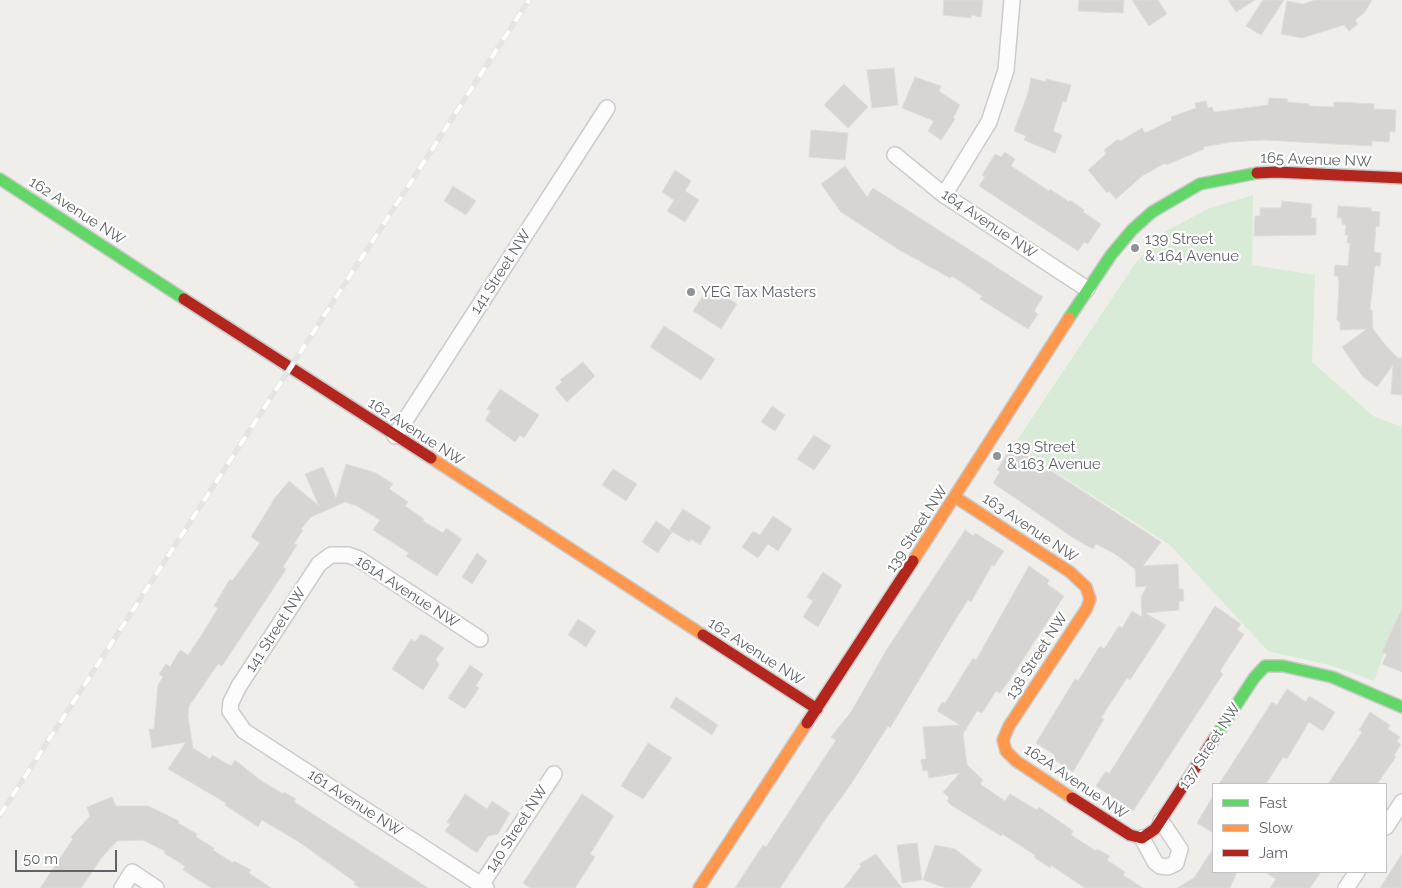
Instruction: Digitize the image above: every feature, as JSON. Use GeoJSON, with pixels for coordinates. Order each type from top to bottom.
{"type":"FeatureCollection","features":[{"type":"Feature","properties":{"kind":"street"},"geometry":{"type":"LineString","coordinates":[[944,195],[989,122],[1006,70],[1012,0]]}},
{"type":"Feature","properties":{"kind":"street","name":"141 Street NW"},"geometry":{"type":"LineString","coordinates":[[395,436],[607,108]]}},
{"type":"Feature","properties":{"kind":"street","name":"164 Avenue NW"},"geometry":{"type":"LineString","coordinates":[[895,154],[944,195],[1087,289]]}},
{"type":"Feature","properties":{"kind":"street","name":"165 Avenue NW"},"geometry":{"type":"LineString","coordinates":[[1173,198],[1200,184],[1246,174],[1276,172],[1402,178]]}},
{"type":"Feature","properties":{"kind":"street","name":"162 Avenue NW"},"geometry":{"type":"LineString","coordinates":[[0,179],[817,709]]}},
{"type":"Feature","properties":{"kind":"street","name":"139 Street NW"},"geometry":{"type":"LineString","coordinates":[[699,888],[955,497],[1087,289],[1111,255],[1132,230],[1152,212],[1173,198]]}},
{"type":"Feature","properties":{"kind":"street","name":"163 Avenue NW"},"geometry":{"type":"LineString","coordinates":[[955,497],[1070,572],[1086,587]]}},
{"type":"Feature","properties":{"kind":"street","name":"141 Street NW"},"geometry":{"type":"LineString","coordinates":[[230,711],[231,702],[244,678],[319,564],[331,555]]}},
{"type":"Feature","properties":{"kind":"street","name":"161A Avenue NW"},"geometry":{"type":"LineString","coordinates":[[331,555],[348,555],[359,560],[480,639]]}},
{"type":"Feature","properties":{"kind":"street","name":"138 Street NW"},"geometry":{"type":"LineString","coordinates":[[1003,740],[1009,726],[1087,608],[1090,599],[1086,587]]}},
{"type":"Feature","properties":{"kind":"street","name":"137 Street NW"},"geometry":{"type":"LineString","coordinates":[[1142,838],[1148,835],[1161,821],[1265,666],[1274,664],[1332,677],[1402,707]]}},
{"type":"Feature","properties":{"kind":"street","name":"161 Avenue NW"},"geometry":{"type":"LineString","coordinates":[[230,711],[244,731],[483,886]]}},
{"type":"Feature","properties":{"kind":"street","name":"162A Avenue NW"},"geometry":{"type":"LineString","coordinates":[[1003,740],[1006,751],[1016,761],[1123,832],[1142,838]]}},
{"type":"Feature","properties":{"kind":"street","name":"140 Street NW"},"geometry":{"type":"LineString","coordinates":[[483,886],[554,774]]}},
{"type":"Feature","properties":{"kind":"street"},"geometry":{"type":"LineString","coordinates":[[1387,825],[1402,802]]}},
{"type":"Feature","properties":{"kind":"street"},"geometry":{"type":"LineString","coordinates":[[1142,838],[1155,862],[1160,866],[1173,866],[1179,859],[1180,849],[1161,821]]}},
{"type":"Feature","properties":{"kind":"street"},"geometry":{"type":"LineString","coordinates":[[122,888],[132,872],[156,888]]}},
{"type":"Feature","properties":{"kind":"street"},"geometry":{"type":"LineString","coordinates":[[1346,888],[1356,873]]}},
{"type":"Feature","properties":{"kind":"green space"},"geometry":{"type":"Polygon","coordinates":[[[1253,195],[1252,265],[1315,275],[1312,362],[1373,416],[1402,427],[1402,605],[1374,681],[1333,666],[1268,651],[1170,545],[1014,445],[1137,261],[1166,231],[1210,208],[1253,195]]]}},
{"type":"Feature","properties":{"kind":"building"},"geometry":{"type":"Polygon","coordinates":[[[944,0],[983,0],[981,17],[971,15],[971,18],[943,15],[944,0]]]}},
{"type":"Feature","properties":{"kind":"building"},"geometry":{"type":"Polygon","coordinates":[[[1079,0],[1124,0],[1123,13],[1078,11],[1079,0]]]}},
{"type":"Feature","properties":{"kind":"building"},"geometry":{"type":"Polygon","coordinates":[[[1132,0],[1158,0],[1167,14],[1149,26],[1132,0]]]}},
{"type":"Feature","properties":{"kind":"building"},"geometry":{"type":"Polygon","coordinates":[[[1228,0],[1255,0],[1236,12],[1228,0]]]}},
{"type":"Feature","properties":{"kind":"building"},"geometry":{"type":"Polygon","coordinates":[[[1263,0],[1284,0],[1261,35],[1246,26],[1263,0]]]}},
{"type":"Feature","properties":{"kind":"building"},"geometry":{"type":"Polygon","coordinates":[[[1315,0],[1372,0],[1364,13],[1355,20],[1358,24],[1349,31],[1344,25],[1302,38],[1281,34],[1287,1],[1303,4],[1315,0]]]}},
{"type":"Feature","properties":{"kind":"building"},"geometry":{"type":"Polygon","coordinates":[[[894,68],[898,105],[872,108],[867,70],[894,68]]]}},
{"type":"Feature","properties":{"kind":"building"},"geometry":{"type":"Polygon","coordinates":[[[915,77],[941,86],[939,91],[960,105],[953,118],[955,119],[941,140],[928,131],[934,121],[902,108],[915,77]]]}},
{"type":"Feature","properties":{"kind":"building"},"geometry":{"type":"Polygon","coordinates":[[[1031,78],[1046,82],[1046,79],[1071,85],[1066,102],[1063,101],[1053,131],[1062,135],[1055,153],[1024,140],[1026,136],[1014,131],[1028,93],[1031,78]]]}},
{"type":"Feature","properties":{"kind":"building"},"geometry":{"type":"Polygon","coordinates":[[[844,84],[868,107],[848,128],[824,105],[844,84]]]}},
{"type":"Feature","properties":{"kind":"building"},"geometry":{"type":"Polygon","coordinates":[[[1269,98],[1288,99],[1287,102],[1309,104],[1309,106],[1334,107],[1334,102],[1374,104],[1374,109],[1396,110],[1395,132],[1390,131],[1389,142],[1372,141],[1372,146],[1263,140],[1231,142],[1203,147],[1204,149],[1166,165],[1165,163],[1142,176],[1116,199],[1109,191],[1107,193],[1088,170],[1106,154],[1104,150],[1118,139],[1120,141],[1142,128],[1145,133],[1172,120],[1171,117],[1196,108],[1195,103],[1206,101],[1208,108],[1212,107],[1214,112],[1268,105],[1269,98]]]}},
{"type":"Feature","properties":{"kind":"building"},"geometry":{"type":"Polygon","coordinates":[[[811,130],[848,133],[845,160],[809,157],[811,130]]]}},
{"type":"Feature","properties":{"kind":"building"},"geometry":{"type":"Polygon","coordinates":[[[1005,152],[1015,159],[1011,166],[1049,191],[1050,189],[1069,202],[1070,200],[1084,210],[1083,212],[1101,224],[1088,244],[1084,242],[1078,251],[979,186],[985,177],[982,175],[995,154],[1001,157],[1005,152]]]}},
{"type":"Feature","properties":{"kind":"building"},"geometry":{"type":"Polygon","coordinates":[[[845,166],[867,197],[873,188],[1043,297],[1034,311],[1038,314],[1028,329],[980,299],[982,296],[952,276],[950,278],[896,248],[841,212],[821,184],[845,166]]]}},
{"type":"Feature","properties":{"kind":"building"},"geometry":{"type":"Polygon","coordinates":[[[675,170],[691,181],[685,191],[699,200],[685,222],[667,211],[674,200],[662,192],[675,170]]]}},
{"type":"Feature","properties":{"kind":"building"},"geometry":{"type":"Polygon","coordinates":[[[453,186],[476,201],[466,215],[444,201],[453,186]]]}},
{"type":"Feature","properties":{"kind":"building"},"geometry":{"type":"Polygon","coordinates":[[[1282,201],[1312,204],[1311,218],[1316,218],[1316,235],[1254,236],[1255,216],[1260,216],[1260,208],[1281,208],[1282,201]]]}},
{"type":"Feature","properties":{"kind":"building"},"geometry":{"type":"Polygon","coordinates":[[[1338,206],[1371,208],[1371,211],[1380,212],[1379,227],[1376,226],[1374,252],[1381,253],[1380,266],[1375,266],[1370,310],[1372,310],[1373,329],[1398,358],[1402,358],[1402,395],[1391,394],[1393,365],[1377,387],[1363,377],[1342,347],[1367,329],[1340,330],[1340,322],[1337,320],[1339,284],[1338,276],[1334,276],[1335,265],[1348,266],[1350,243],[1347,243],[1348,235],[1345,235],[1346,225],[1342,224],[1342,218],[1337,218],[1338,206]]]}},
{"type":"Feature","properties":{"kind":"building"},"geometry":{"type":"Polygon","coordinates":[[[713,289],[737,304],[721,329],[693,311],[703,296],[707,298],[713,289]]]}},
{"type":"Feature","properties":{"kind":"building"},"geometry":{"type":"Polygon","coordinates":[[[664,326],[715,359],[701,380],[650,347],[664,326]]]}},
{"type":"Feature","properties":{"kind":"building"},"geometry":{"type":"Polygon","coordinates":[[[583,362],[595,376],[567,402],[555,388],[562,382],[560,380],[583,362]]]}},
{"type":"Feature","properties":{"kind":"building"},"geometry":{"type":"Polygon","coordinates":[[[500,389],[539,415],[524,438],[520,435],[515,442],[485,420],[491,411],[487,409],[500,389]]]}},
{"type":"Feature","properties":{"kind":"building"},"geometry":{"type":"Polygon","coordinates":[[[772,406],[785,415],[775,431],[761,422],[772,406]]]}},
{"type":"Feature","properties":{"kind":"building"},"geometry":{"type":"Polygon","coordinates":[[[814,435],[831,446],[814,470],[797,459],[814,435]]]}},
{"type":"Feature","properties":{"kind":"building"},"geometry":{"type":"Polygon","coordinates":[[[1015,441],[1027,448],[1024,453],[1161,542],[1143,566],[1178,564],[1179,589],[1183,589],[1184,601],[1179,601],[1179,610],[1145,613],[1166,625],[1130,680],[1127,678],[1101,718],[1104,719],[1073,772],[1053,759],[1055,755],[1036,743],[1075,679],[1078,681],[1100,646],[1104,649],[1119,626],[1122,628],[1132,611],[1142,617],[1141,597],[1147,586],[1136,587],[1135,569],[1115,554],[1096,544],[1093,549],[1075,539],[993,483],[1000,472],[997,470],[1015,441]]]}},
{"type":"Feature","properties":{"kind":"building"},"geometry":{"type":"Polygon","coordinates":[[[346,464],[376,473],[393,484],[389,489],[408,502],[405,506],[424,519],[423,521],[443,533],[446,528],[462,539],[437,576],[406,556],[409,553],[373,530],[380,520],[357,506],[345,502],[311,517],[301,529],[303,530],[294,544],[297,545],[283,567],[286,569],[277,583],[222,666],[218,664],[189,706],[188,717],[193,748],[210,759],[212,755],[231,766],[235,760],[260,780],[283,794],[284,792],[296,799],[294,802],[428,888],[360,888],[354,884],[355,882],[299,842],[262,820],[258,827],[225,805],[226,803],[168,769],[186,742],[152,748],[149,729],[154,729],[158,685],[163,677],[159,674],[166,664],[170,667],[180,650],[188,655],[201,636],[218,608],[214,606],[230,579],[232,581],[260,543],[251,537],[275,498],[289,481],[319,506],[305,474],[323,467],[336,498],[346,464]]]}},
{"type":"Feature","properties":{"kind":"building"},"geometry":{"type":"Polygon","coordinates":[[[613,469],[637,484],[626,501],[602,485],[613,469]]]}},
{"type":"Feature","properties":{"kind":"building"},"geometry":{"type":"Polygon","coordinates":[[[683,509],[711,527],[700,545],[691,539],[690,542],[669,530],[683,509]]]}},
{"type":"Feature","properties":{"kind":"building"},"geometry":{"type":"Polygon","coordinates":[[[773,516],[792,529],[778,551],[768,544],[758,558],[742,547],[753,531],[760,535],[773,516]]]}},
{"type":"Feature","properties":{"kind":"building"},"geometry":{"type":"Polygon","coordinates":[[[656,521],[672,532],[658,553],[642,542],[656,521]]]}},
{"type":"Feature","properties":{"kind":"building"},"geometry":{"type":"Polygon","coordinates":[[[965,530],[973,536],[975,533],[1004,551],[994,566],[992,565],[971,602],[968,600],[890,728],[888,726],[780,888],[735,888],[763,845],[766,847],[836,740],[831,737],[851,712],[887,649],[965,530]]]}},
{"type":"Feature","properties":{"kind":"building"},"geometry":{"type":"Polygon","coordinates":[[[477,553],[487,561],[472,584],[462,577],[477,553]]]}},
{"type":"Feature","properties":{"kind":"building"},"geometry":{"type":"Polygon","coordinates":[[[1029,566],[1049,580],[1047,584],[1064,596],[1011,678],[1000,693],[996,691],[982,713],[977,711],[963,734],[967,765],[983,780],[980,784],[1005,801],[1010,794],[1037,810],[1039,807],[1073,831],[1071,835],[1096,851],[1097,849],[1110,856],[1107,860],[1125,872],[1123,875],[1143,888],[1085,888],[1051,865],[1050,868],[1034,857],[1035,855],[1002,834],[1001,836],[951,805],[947,801],[949,798],[943,792],[960,773],[929,778],[927,770],[923,771],[921,760],[926,759],[923,727],[960,725],[937,711],[942,702],[945,703],[973,658],[976,660],[1029,566]]]}},
{"type":"Feature","properties":{"kind":"building"},"geometry":{"type":"Polygon","coordinates":[[[823,572],[842,585],[818,627],[803,617],[813,601],[807,597],[823,572]]]}},
{"type":"Feature","properties":{"kind":"building"},"geometry":{"type":"Polygon","coordinates":[[[1215,606],[1241,624],[1237,630],[1244,634],[1220,671],[1223,674],[1133,811],[1096,786],[1106,771],[1109,774],[1215,606]]]}},
{"type":"Feature","properties":{"kind":"building"},"geometry":{"type":"Polygon","coordinates":[[[1402,608],[1402,672],[1382,664],[1387,654],[1382,652],[1402,608]]]}},
{"type":"Feature","properties":{"kind":"building"},"geometry":{"type":"Polygon","coordinates":[[[578,619],[596,631],[586,647],[568,635],[578,619]]]}},
{"type":"Feature","properties":{"kind":"building"},"geometry":{"type":"Polygon","coordinates":[[[420,635],[424,635],[444,648],[436,659],[439,665],[423,690],[392,669],[411,639],[415,642],[420,635]]]}},
{"type":"Feature","properties":{"kind":"building"},"geometry":{"type":"Polygon","coordinates":[[[470,665],[483,674],[476,686],[479,688],[465,709],[448,698],[470,665]]]}},
{"type":"Feature","properties":{"kind":"building"},"geometry":{"type":"Polygon","coordinates":[[[1287,689],[1306,702],[1309,696],[1335,712],[1323,731],[1309,722],[1287,759],[1283,757],[1267,783],[1220,783],[1272,702],[1277,705],[1287,689]]]}},
{"type":"Feature","properties":{"kind":"building"},"geometry":{"type":"Polygon","coordinates":[[[676,697],[718,725],[712,735],[670,707],[676,697]]]}},
{"type":"Feature","properties":{"kind":"building"},"geometry":{"type":"Polygon","coordinates":[[[1370,712],[1390,725],[1388,729],[1400,737],[1397,741],[1401,744],[1394,756],[1396,757],[1378,783],[1329,783],[1362,732],[1359,730],[1370,712]]]}},
{"type":"Feature","properties":{"kind":"building"},"geometry":{"type":"Polygon","coordinates":[[[648,743],[672,758],[643,799],[621,786],[648,743]]]}},
{"type":"Feature","properties":{"kind":"building"},"geometry":{"type":"Polygon","coordinates":[[[465,794],[487,809],[492,801],[510,813],[498,834],[488,836],[477,853],[445,831],[450,824],[447,822],[465,794]]]}},
{"type":"Feature","properties":{"kind":"building"},"geometry":{"type":"Polygon","coordinates":[[[582,794],[614,816],[590,854],[595,857],[575,888],[530,888],[523,883],[582,794]]]}},
{"type":"Feature","properties":{"kind":"building"},"geometry":{"type":"Polygon","coordinates":[[[112,797],[116,806],[148,806],[179,821],[178,823],[197,834],[196,837],[214,848],[213,850],[233,863],[234,861],[251,870],[249,873],[271,888],[211,888],[183,870],[185,866],[164,853],[165,851],[143,840],[117,841],[102,857],[81,888],[40,888],[73,839],[71,837],[90,816],[87,807],[112,797]]]}},
{"type":"Feature","properties":{"kind":"building"},"geometry":{"type":"Polygon","coordinates":[[[1212,798],[1212,832],[1197,823],[1212,798]]]}},
{"type":"Feature","properties":{"kind":"building"},"geometry":{"type":"Polygon","coordinates":[[[917,843],[922,880],[902,883],[897,845],[917,843]]]}},
{"type":"Feature","properties":{"kind":"building"},"geometry":{"type":"Polygon","coordinates":[[[935,845],[955,849],[982,870],[970,888],[946,888],[923,880],[935,845]]]}},
{"type":"Feature","properties":{"kind":"building"},"geometry":{"type":"Polygon","coordinates":[[[1212,851],[1212,873],[1237,873],[1230,888],[1177,888],[1194,878],[1212,851]]]}},
{"type":"Feature","properties":{"kind":"building"},"geometry":{"type":"Polygon","coordinates":[[[876,854],[902,888],[844,888],[861,866],[859,864],[876,854]]]}},
{"type":"Feature","properties":{"kind":"building"},"geometry":{"type":"Polygon","coordinates":[[[1402,854],[1402,888],[1380,888],[1402,854]]]}},
{"type":"Feature","properties":{"kind":"building"},"geometry":{"type":"Polygon","coordinates":[[[1267,873],[1320,873],[1310,888],[1270,888],[1276,879],[1267,873]]]}},
{"type":"Feature","properties":{"kind":"railway"},"geometry":{"type":"LineString","coordinates":[[0,815],[529,0]]}},
{"type":"Feature","properties":{"kind":"traffic: fast"},"geometry":{"type":"LineString","coordinates":[[1069,318],[1111,255],[1132,230],[1152,212],[1200,184],[1257,173]]}},
{"type":"Feature","properties":{"kind":"traffic: fast"},"geometry":{"type":"LineString","coordinates":[[0,179],[184,299]]}},
{"type":"Feature","properties":{"kind":"traffic: fast"},"geometry":{"type":"LineString","coordinates":[[1214,739],[1254,678],[1265,666],[1283,666],[1332,677],[1402,707]]}},
{"type":"Feature","properties":{"kind":"traffic: slow"},"geometry":{"type":"LineString","coordinates":[[913,561],[1069,318]]}},
{"type":"Feature","properties":{"kind":"traffic: slow"},"geometry":{"type":"LineString","coordinates":[[431,458],[703,635]]}},
{"type":"Feature","properties":{"kind":"traffic: slow"},"geometry":{"type":"LineString","coordinates":[[955,497],[1070,572],[1086,587],[1090,599],[1087,608],[1009,726],[1003,740],[1006,751],[1016,761],[1072,798]]}},
{"type":"Feature","properties":{"kind":"traffic: slow"},"geometry":{"type":"LineString","coordinates":[[699,888],[807,723]]}},
{"type":"Feature","properties":{"kind":"traffic: jam"},"geometry":{"type":"LineString","coordinates":[[1257,173],[1276,172],[1402,178]]}},
{"type":"Feature","properties":{"kind":"traffic: jam"},"geometry":{"type":"LineString","coordinates":[[184,299],[431,458]]}},
{"type":"Feature","properties":{"kind":"traffic: jam"},"geometry":{"type":"LineString","coordinates":[[807,723],[913,561]]}},
{"type":"Feature","properties":{"kind":"traffic: jam"},"geometry":{"type":"LineString","coordinates":[[703,635],[817,709]]}},
{"type":"Feature","properties":{"kind":"traffic: jam"},"geometry":{"type":"LineString","coordinates":[[1072,798],[1130,835],[1142,838],[1155,829],[1214,739]]}},
{"type":"Feature","properties":{"kind":"place","name":"139 Street & 164 Avenue"},"geometry":{"type":"Point","coordinates":[1135,248]}},
{"type":"Feature","properties":{"kind":"place","name":"YEG Tax Masters"},"geometry":{"type":"Point","coordinates":[691,292]}},
{"type":"Feature","properties":{"kind":"place","name":"139 Street & 163 Avenue"},"geometry":{"type":"Point","coordinates":[997,456]}}]}
